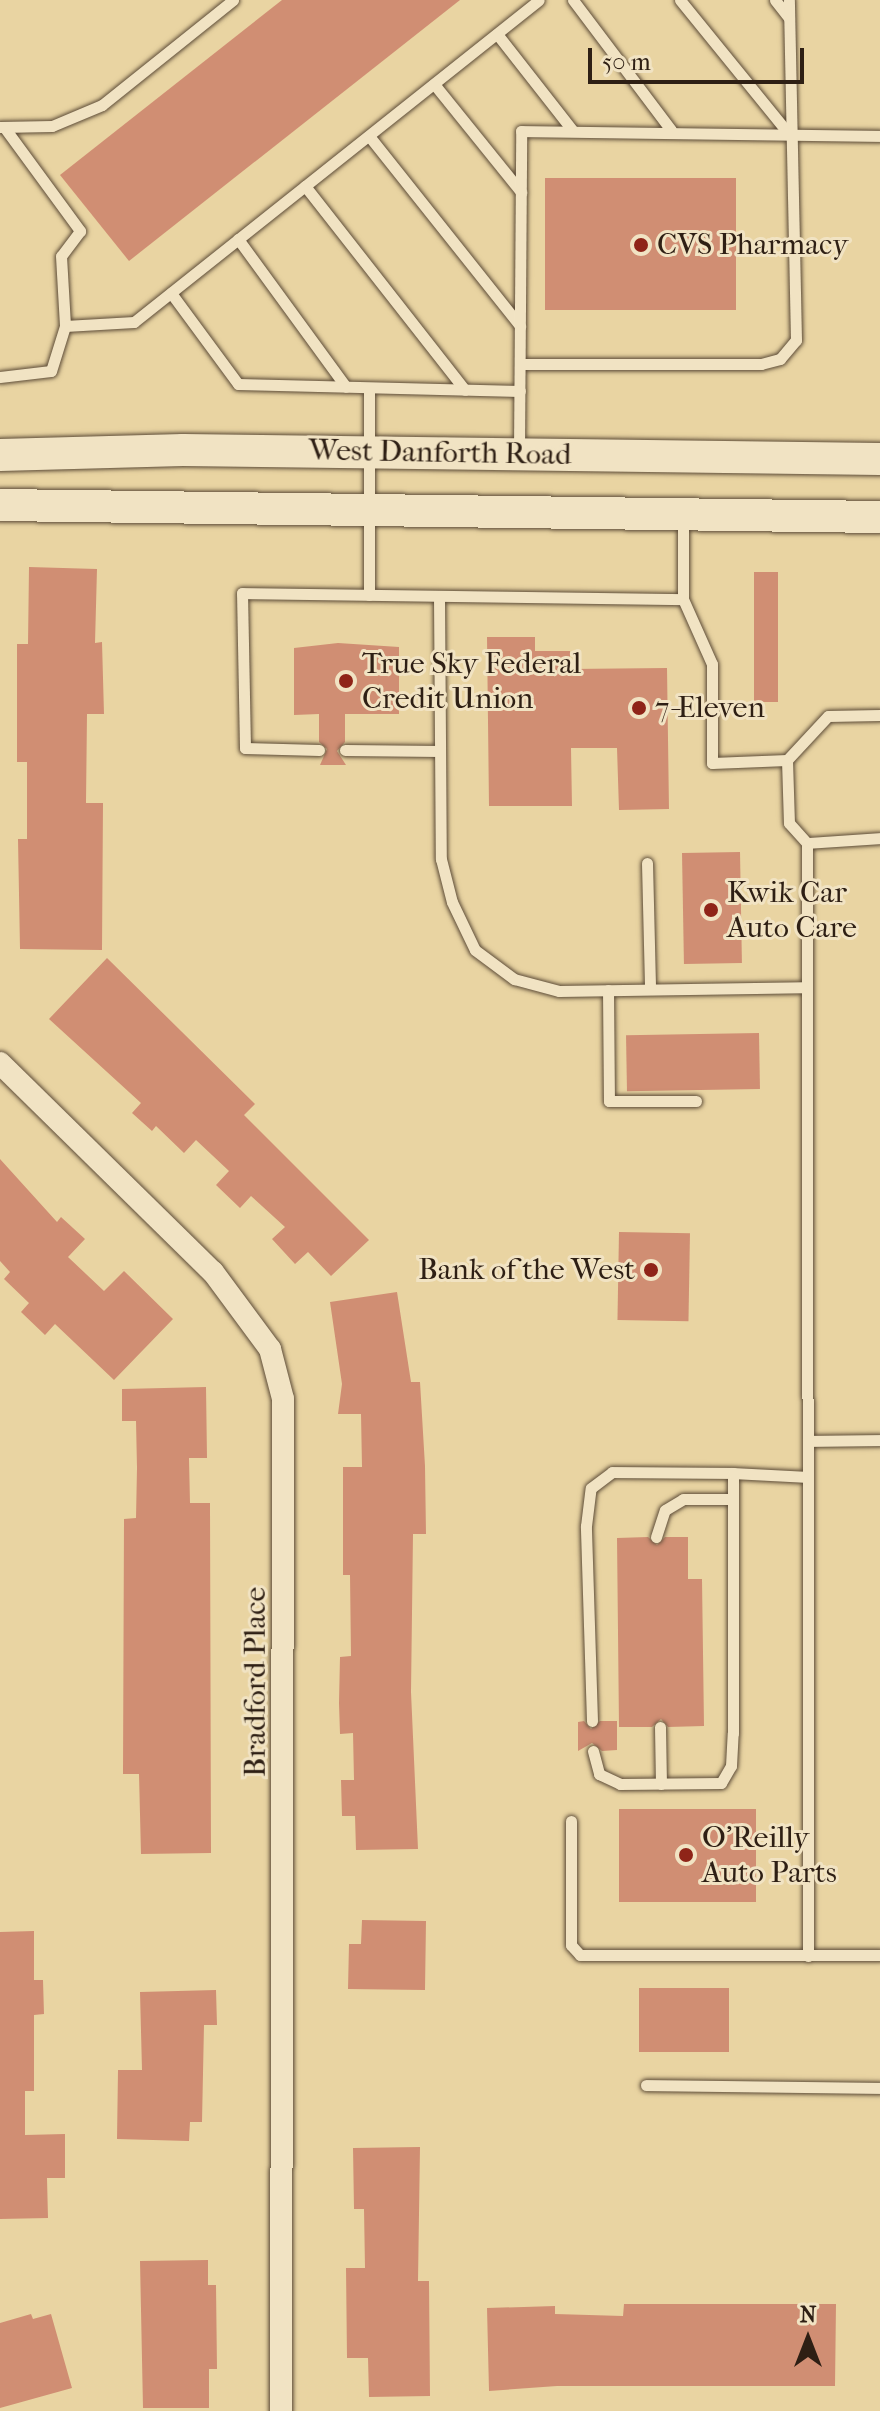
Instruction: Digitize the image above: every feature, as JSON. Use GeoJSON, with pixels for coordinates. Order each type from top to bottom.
{"type":"FeatureCollection","features":[{"type":"Feature","properties":{"kind":"main road","name":"West Danforth Road"},"geometry":{"type":"LineString","coordinates":[[0,455],[369,452],[880,459]]}},
{"type":"Feature","properties":{"kind":"main road","name":"West Danforth Road"},"geometry":{"type":"LineString","coordinates":[[0,505],[880,517]]}},
{"type":"Feature","properties":{"kind":"street","name":"Bradford Place"},"geometry":{"type":"LineString","coordinates":[[0,1063],[213,1272],[270,1349],[283,1399],[281,2411]]}},
{"type":"Feature","properties":{"kind":"lane"},"geometry":{"type":"LineString","coordinates":[[2,127],[52,126],[102,105],[233,0]]}},
{"type":"Feature","properties":{"kind":"lane"},"geometry":{"type":"LineString","coordinates":[[65,326],[134,322],[539,0]]}},
{"type":"Feature","properties":{"kind":"lane"},"geometry":{"type":"LineString","coordinates":[[573,0],[671,130]]}},
{"type":"Feature","properties":{"kind":"lane"},"geometry":{"type":"LineString","coordinates":[[680,0],[789,134]]}},
{"type":"Feature","properties":{"kind":"lane"},"geometry":{"type":"LineString","coordinates":[[775,0],[789,19]]}},
{"type":"Feature","properties":{"kind":"lane"},"geometry":{"type":"LineString","coordinates":[[520,364],[761,364],[780,359],[796,340],[789,134],[789,0]]}},
{"type":"Feature","properties":{"kind":"lane"},"geometry":{"type":"LineString","coordinates":[[497,34],[573,131]]}},
{"type":"Feature","properties":{"kind":"lane"},"geometry":{"type":"LineString","coordinates":[[434,84],[521,192]]}},
{"type":"Feature","properties":{"kind":"lane"},"geometry":{"type":"LineString","coordinates":[[0,377],[51,371],[65,326],[61,256],[80,231],[2,127]]}},
{"type":"Feature","properties":{"kind":"lane"},"geometry":{"type":"LineString","coordinates":[[519,455],[521,131],[671,130],[880,136]]}},
{"type":"Feature","properties":{"kind":"lane"},"geometry":{"type":"LineString","coordinates":[[369,136],[520,326]]}},
{"type":"Feature","properties":{"kind":"lane"},"geometry":{"type":"LineString","coordinates":[[305,186],[465,390]]}},
{"type":"Feature","properties":{"kind":"lane"},"geometry":{"type":"LineString","coordinates":[[238,239],[346,387]]}},
{"type":"Feature","properties":{"kind":"lane"},"geometry":{"type":"LineString","coordinates":[[171,293],[238,384],[520,391]]}},
{"type":"Feature","properties":{"kind":"lane"},"geometry":{"type":"LineString","coordinates":[[369,388],[369,595]]}},
{"type":"Feature","properties":{"kind":"lane"},"geometry":{"type":"LineString","coordinates":[[683,514],[683,599],[712,664],[712,763],[787,760],[828,716],[880,715]]}},
{"type":"Feature","properties":{"kind":"lane"},"geometry":{"type":"LineString","coordinates":[[319,750],[245,748],[242,593],[683,599]]}},
{"type":"Feature","properties":{"kind":"lane"},"geometry":{"type":"LineString","coordinates":[[439,596],[441,859],[452,902],[475,950],[514,979],[559,991],[804,987]]}},
{"type":"Feature","properties":{"kind":"lane"},"geometry":{"type":"LineString","coordinates":[[345,750],[440,751]]}},
{"type":"Feature","properties":{"kind":"lane"},"geometry":{"type":"LineString","coordinates":[[787,760],[789,823],[807,843],[804,987],[808,1956]]}},
{"type":"Feature","properties":{"kind":"lane"},"geometry":{"type":"LineString","coordinates":[[807,843],[880,838]]}},
{"type":"Feature","properties":{"kind":"lane"},"geometry":{"type":"LineString","coordinates":[[647,863],[650,989]]}},
{"type":"Feature","properties":{"kind":"lane"},"geometry":{"type":"LineString","coordinates":[[608,990],[609,1101],[696,1101]]}},
{"type":"Feature","properties":{"kind":"lane"},"geometry":{"type":"LineString","coordinates":[[808,1441],[880,1440]]}},
{"type":"Feature","properties":{"kind":"lane"},"geometry":{"type":"LineString","coordinates":[[592,1721],[586,1526],[591,1488],[612,1472],[808,1477]]}},
{"type":"Feature","properties":{"kind":"lane"},"geometry":{"type":"LineString","coordinates":[[593,1751],[599,1774],[620,1784],[721,1783],[731,1766],[733,1473]]}},
{"type":"Feature","properties":{"kind":"lane"},"geometry":{"type":"LineString","coordinates":[[656,1537],[665,1510],[683,1499],[733,1499]]}},
{"type":"Feature","properties":{"kind":"lane"},"geometry":{"type":"LineString","coordinates":[[660,1727],[661,1784]]}},
{"type":"Feature","properties":{"kind":"lane"},"geometry":{"type":"LineString","coordinates":[[571,1821],[571,1945],[580,1955],[880,1955]]}},
{"type":"Feature","properties":{"kind":"lane"},"geometry":{"type":"LineString","coordinates":[[646,2085],[880,2088]]}},
{"type":"Feature","properties":{"kind":"building"},"geometry":{"type":"Polygon","coordinates":[[[282,0],[460,0],[129,261],[60,175],[282,0]]]}},
{"type":"Feature","properties":{"kind":"building","name":"CVS Pharmacy"},"geometry":{"type":"Polygon","coordinates":[[[545,178],[736,178],[736,310],[545,310],[545,178]]]}},
{"type":"Feature","properties":{"kind":"building"},"geometry":{"type":"Polygon","coordinates":[[[29,567],[97,569],[95,643],[102,642],[104,714],[87,714],[86,803],[103,803],[102,950],[20,949],[18,839],[27,839],[27,762],[17,762],[17,644],[28,644],[29,567]]]}},
{"type":"Feature","properties":{"kind":"building"},"geometry":{"type":"Polygon","coordinates":[[[754,572],[778,572],[778,702],[754,702],[754,572]]]}},
{"type":"Feature","properties":{"kind":"building"},"geometry":{"type":"Polygon","coordinates":[[[487,637],[535,637],[535,651],[570,651],[570,669],[667,668],[669,809],[619,810],[617,748],[571,748],[572,806],[489,806],[487,637]]]}},
{"type":"Feature","properties":{"kind":"building","name":"True Sky Federal Credit Union"},"geometry":{"type":"Polygon","coordinates":[[[338,643],[399,647],[399,714],[345,714],[345,742],[337,751],[346,765],[320,765],[327,749],[319,742],[319,714],[294,715],[294,648],[338,643]]]}},
{"type":"Feature","properties":{"kind":"building"},"geometry":{"type":"Polygon","coordinates":[[[740,852],[742,963],[684,964],[682,853],[740,852]]]}},
{"type":"Feature","properties":{"kind":"building"},"geometry":{"type":"Polygon","coordinates":[[[107,958],[255,1104],[244,1115],[369,1240],[331,1276],[308,1252],[295,1264],[272,1239],[285,1227],[251,1196],[240,1208],[216,1185],[229,1171],[196,1140],[184,1153],[156,1126],[152,1131],[132,1113],[141,1103],[49,1019],[107,958]]]}},
{"type":"Feature","properties":{"kind":"building"},"geometry":{"type":"Polygon","coordinates":[[[759,1033],[760,1089],[627,1091],[626,1035],[759,1033]]]}},
{"type":"Feature","properties":{"kind":"building"},"geometry":{"type":"Polygon","coordinates":[[[0,1159],[57,1222],[61,1217],[85,1239],[68,1257],[104,1291],[124,1271],[173,1319],[114,1380],[55,1324],[45,1335],[21,1312],[29,1303],[4,1279],[10,1272],[0,1261],[0,1159]]]}},
{"type":"Feature","properties":{"kind":"building"},"geometry":{"type":"Polygon","coordinates":[[[619,1232],[690,1233],[688,1321],[617,1320],[619,1232]]]}},
{"type":"Feature","properties":{"kind":"building"},"geometry":{"type":"Polygon","coordinates":[[[397,1292],[411,1382],[420,1382],[425,1466],[426,1534],[413,1534],[411,1692],[418,1849],[356,1850],[355,1816],[342,1816],[341,1780],[354,1780],[353,1733],[340,1734],[339,1703],[340,1657],[351,1656],[350,1575],[343,1575],[343,1467],[362,1467],[361,1414],[338,1414],[342,1384],[330,1302],[397,1292]]]}},
{"type":"Feature","properties":{"kind":"building"},"geometry":{"type":"Polygon","coordinates":[[[206,1387],[207,1458],[189,1458],[190,1503],[210,1503],[211,1853],[141,1854],[139,1774],[123,1774],[124,1519],[136,1518],[137,1468],[136,1421],[122,1421],[122,1389],[206,1387]]]}},
{"type":"Feature","properties":{"kind":"building"},"geometry":{"type":"Polygon","coordinates":[[[648,1537],[657,1545],[665,1537],[688,1537],[688,1579],[702,1579],[704,1726],[668,1727],[661,1719],[652,1727],[619,1727],[617,1538],[648,1537]]]}},
{"type":"Feature","properties":{"kind":"building"},"geometry":{"type":"Polygon","coordinates":[[[584,1721],[591,1729],[600,1721],[617,1721],[617,1750],[602,1751],[592,1743],[578,1751],[578,1722],[584,1721]]]}},
{"type":"Feature","properties":{"kind":"building"},"geometry":{"type":"Polygon","coordinates":[[[619,1809],[756,1809],[756,1902],[619,1902],[619,1809]]]}},
{"type":"Feature","properties":{"kind":"building"},"geometry":{"type":"Polygon","coordinates":[[[362,1920],[426,1921],[425,1990],[348,1989],[349,1944],[361,1944],[362,1920]]]}},
{"type":"Feature","properties":{"kind":"building"},"geometry":{"type":"Polygon","coordinates":[[[34,1931],[34,1980],[43,1980],[44,2014],[34,2015],[34,2091],[25,2091],[25,2135],[65,2134],[65,2178],[47,2178],[48,2218],[0,2219],[0,1932],[34,1931]]]}},
{"type":"Feature","properties":{"kind":"building"},"geometry":{"type":"Polygon","coordinates":[[[639,1988],[729,1988],[729,2052],[639,2052],[639,1988]]]}},
{"type":"Feature","properties":{"kind":"building"},"geometry":{"type":"Polygon","coordinates":[[[216,1990],[217,2025],[204,2025],[202,2122],[190,2122],[189,2141],[117,2139],[118,2070],[142,2070],[140,1992],[216,1990]]]}},
{"type":"Feature","properties":{"kind":"building"},"geometry":{"type":"Polygon","coordinates":[[[420,2147],[418,2281],[429,2281],[430,2396],[369,2397],[368,2358],[347,2358],[346,2268],[365,2268],[364,2209],[354,2209],[353,2148],[420,2147]]]}},
{"type":"Feature","properties":{"kind":"building"},"geometry":{"type":"Polygon","coordinates":[[[208,2260],[208,2285],[216,2285],[217,2369],[209,2369],[209,2408],[143,2408],[140,2261],[208,2260]]]}},
{"type":"Feature","properties":{"kind":"building"},"geometry":{"type":"Polygon","coordinates":[[[624,2304],[836,2304],[835,2386],[557,2386],[489,2391],[487,2308],[555,2306],[555,2314],[623,2316],[624,2304]]]}},
{"type":"Feature","properties":{"kind":"building"},"geometry":{"type":"Polygon","coordinates":[[[31,2314],[33,2319],[51,2314],[72,2388],[0,2408],[0,2323],[31,2314]]]}},
{"type":"Feature","properties":{"kind":"place","name":"CVS Pharmacy"},"geometry":{"type":"Point","coordinates":[641,245]}},
{"type":"Feature","properties":{"kind":"place","name":"True Sky Federal Credit Union"},"geometry":{"type":"Point","coordinates":[346,681]}},
{"type":"Feature","properties":{"kind":"place","name":"7-Eleven"},"geometry":{"type":"Point","coordinates":[639,708]}},
{"type":"Feature","properties":{"kind":"place","name":"Kwik Car Auto Care"},"geometry":{"type":"Point","coordinates":[711,910]}},
{"type":"Feature","properties":{"kind":"place","name":"Bank of the West"},"geometry":{"type":"Point","coordinates":[651,1270]}},
{"type":"Feature","properties":{"kind":"place","name":"O'Reilly Auto Parts"},"geometry":{"type":"Point","coordinates":[686,1855]}}]}
